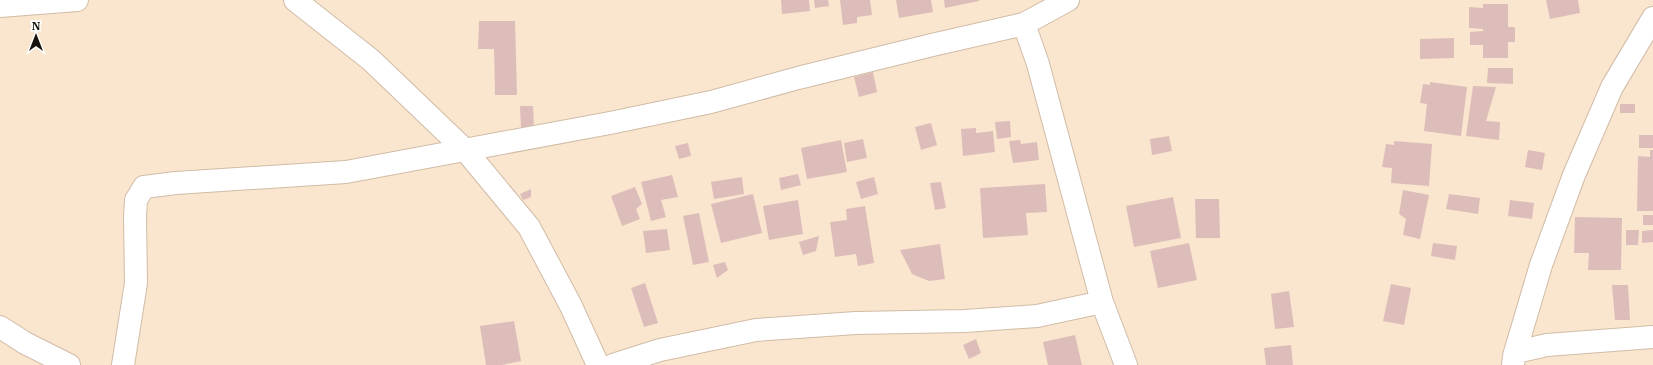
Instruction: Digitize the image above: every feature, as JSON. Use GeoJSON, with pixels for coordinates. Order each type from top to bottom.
{"type":"FeatureCollection","features":[{"type":"Feature","properties":{"kind":"street"},"geometry":{"type":"LineString","coordinates":[[0,6],[77,0]]}},
{"type":"Feature","properties":{"kind":"street"},"geometry":{"type":"LineString","coordinates":[[295,0],[371,60],[466,151],[529,227],[571,306],[598,365]]}},
{"type":"Feature","properties":{"kind":"street"},"geometry":{"type":"LineString","coordinates":[[123,365],[136,283],[136,200],[144,187],[176,183],[346,172],[466,151],[516,140],[610,123],[711,102],[917,48],[1024,24],[1068,0]]}},
{"type":"Feature","properties":{"kind":"street"},"geometry":{"type":"LineString","coordinates":[[1514,359],[1540,265],[1574,175],[1612,87],[1653,18]]}},
{"type":"Feature","properties":{"kind":"street"},"geometry":{"type":"LineString","coordinates":[[1024,24],[1038,64],[1102,302],[1126,365]]}},
{"type":"Feature","properties":{"kind":"street"},"geometry":{"type":"LineString","coordinates":[[613,365],[660,350],[756,330],[856,323],[965,321],[1037,316],[1102,302]]}},
{"type":"Feature","properties":{"kind":"street"},"geometry":{"type":"LineString","coordinates":[[0,327],[25,343],[69,365]]}},
{"type":"Feature","properties":{"kind":"street"},"geometry":{"type":"LineString","coordinates":[[1514,359],[1548,345],[1653,337]]}},
{"type":"Feature","properties":{"kind":"building"},"geometry":{"type":"Polygon","coordinates":[[[781,0],[809,0],[810,11],[782,14],[781,0]]]}},
{"type":"Feature","properties":{"kind":"building"},"geometry":{"type":"Polygon","coordinates":[[[814,0],[828,0],[829,6],[815,8],[814,0]]]}},
{"type":"Feature","properties":{"kind":"building"},"geometry":{"type":"Polygon","coordinates":[[[840,0],[870,0],[872,15],[857,17],[857,23],[843,25],[840,0]]]}},
{"type":"Feature","properties":{"kind":"building"},"geometry":{"type":"Polygon","coordinates":[[[896,0],[931,0],[933,12],[899,18],[896,0]]]}},
{"type":"Feature","properties":{"kind":"building"},"geometry":{"type":"Polygon","coordinates":[[[944,0],[979,0],[979,1],[945,8],[944,0]]]}},
{"type":"Feature","properties":{"kind":"building"},"geometry":{"type":"Polygon","coordinates":[[[1546,0],[1578,0],[1580,13],[1550,19],[1546,0]]]}},
{"type":"Feature","properties":{"kind":"building"},"geometry":{"type":"Polygon","coordinates":[[[1483,4],[1508,4],[1508,27],[1515,27],[1515,42],[1508,42],[1508,58],[1483,58],[1483,45],[1470,45],[1470,32],[1483,31],[1483,29],[1469,28],[1469,7],[1483,8],[1483,4]]]}},
{"type":"Feature","properties":{"kind":"building"},"geometry":{"type":"Polygon","coordinates":[[[479,21],[515,21],[517,95],[495,95],[494,49],[478,49],[479,21]]]}},
{"type":"Feature","properties":{"kind":"building"},"geometry":{"type":"Polygon","coordinates":[[[1454,38],[1454,58],[1420,59],[1420,39],[1454,38]]]}},
{"type":"Feature","properties":{"kind":"building"},"geometry":{"type":"Polygon","coordinates":[[[1488,68],[1513,68],[1513,84],[1487,83],[1488,68]]]}},
{"type":"Feature","properties":{"kind":"building"},"geometry":{"type":"Polygon","coordinates":[[[873,72],[877,92],[859,97],[854,77],[873,72]]]}},
{"type":"Feature","properties":{"kind":"building"},"geometry":{"type":"Polygon","coordinates":[[[1430,82],[1467,87],[1461,136],[1424,131],[1427,104],[1420,103],[1423,84],[1430,85],[1430,82]]]}},
{"type":"Feature","properties":{"kind":"building"},"geometry":{"type":"Polygon","coordinates":[[[1473,86],[1496,87],[1486,121],[1500,122],[1499,140],[1466,136],[1473,86]]]}},
{"type":"Feature","properties":{"kind":"building"},"geometry":{"type":"Polygon","coordinates":[[[1620,104],[1635,104],[1635,113],[1620,113],[1620,104]]]}},
{"type":"Feature","properties":{"kind":"building"},"geometry":{"type":"Polygon","coordinates":[[[520,106],[533,106],[534,127],[521,128],[520,106]]]}},
{"type":"Feature","properties":{"kind":"building"},"geometry":{"type":"Polygon","coordinates":[[[1010,121],[1011,137],[997,139],[995,122],[1010,121]]]}},
{"type":"Feature","properties":{"kind":"building"},"geometry":{"type":"Polygon","coordinates":[[[931,123],[937,145],[921,150],[915,127],[931,123]]]}},
{"type":"Feature","properties":{"kind":"building"},"geometry":{"type":"Polygon","coordinates":[[[976,128],[976,133],[993,131],[995,152],[963,156],[961,129],[976,128]]]}},
{"type":"Feature","properties":{"kind":"building"},"geometry":{"type":"Polygon","coordinates":[[[1639,135],[1653,135],[1653,148],[1639,148],[1639,135]]]}},
{"type":"Feature","properties":{"kind":"building"},"geometry":{"type":"Polygon","coordinates":[[[1169,136],[1172,151],[1152,155],[1150,139],[1169,136]]]}},
{"type":"Feature","properties":{"kind":"building"},"geometry":{"type":"Polygon","coordinates":[[[863,139],[867,158],[847,162],[844,143],[863,139]]]}},
{"type":"Feature","properties":{"kind":"building"},"geometry":{"type":"Polygon","coordinates":[[[841,140],[847,172],[807,179],[801,148],[841,140]]]}},
{"type":"Feature","properties":{"kind":"building"},"geometry":{"type":"Polygon","coordinates":[[[1020,140],[1021,144],[1037,142],[1039,160],[1013,163],[1009,141],[1020,140]]]}},
{"type":"Feature","properties":{"kind":"building"},"geometry":{"type":"Polygon","coordinates":[[[1394,141],[1432,144],[1429,186],[1391,183],[1392,168],[1382,167],[1386,144],[1394,145],[1394,141]]]}},
{"type":"Feature","properties":{"kind":"building"},"geometry":{"type":"Polygon","coordinates":[[[688,143],[691,156],[679,159],[675,146],[688,143]]]}},
{"type":"Feature","properties":{"kind":"building"},"geometry":{"type":"Polygon","coordinates":[[[1528,150],[1545,153],[1542,170],[1525,167],[1528,150]]]}},
{"type":"Feature","properties":{"kind":"building"},"geometry":{"type":"Polygon","coordinates":[[[1650,150],[1653,150],[1653,211],[1637,211],[1638,156],[1650,157],[1650,150]]]}},
{"type":"Feature","properties":{"kind":"building"},"geometry":{"type":"Polygon","coordinates":[[[798,174],[801,185],[781,190],[779,178],[798,174]]]}},
{"type":"Feature","properties":{"kind":"building"},"geometry":{"type":"Polygon","coordinates":[[[672,175],[678,197],[661,200],[666,217],[651,221],[641,182],[672,175]]]}},
{"type":"Feature","properties":{"kind":"building"},"geometry":{"type":"Polygon","coordinates":[[[742,177],[744,194],[714,199],[711,182],[742,177]]]}},
{"type":"Feature","properties":{"kind":"building"},"geometry":{"type":"Polygon","coordinates":[[[874,177],[878,194],[861,199],[856,182],[874,177]]]}},
{"type":"Feature","properties":{"kind":"building"},"geometry":{"type":"Polygon","coordinates":[[[941,182],[946,208],[935,210],[930,183],[941,182]]]}},
{"type":"Feature","properties":{"kind":"building"},"geometry":{"type":"Polygon","coordinates":[[[1045,184],[1047,212],[1026,213],[1028,235],[983,238],[980,188],[1045,184]]]}},
{"type":"Feature","properties":{"kind":"building"},"geometry":{"type":"Polygon","coordinates":[[[635,187],[642,204],[636,209],[640,219],[622,226],[611,196],[635,187]]]}},
{"type":"Feature","properties":{"kind":"building"},"geometry":{"type":"Polygon","coordinates":[[[531,189],[531,197],[523,200],[520,194],[531,189]]]}},
{"type":"Feature","properties":{"kind":"building"},"geometry":{"type":"Polygon","coordinates":[[[1403,190],[1429,195],[1420,239],[1403,235],[1406,219],[1399,214],[1403,190]]]}},
{"type":"Feature","properties":{"kind":"building"},"geometry":{"type":"Polygon","coordinates":[[[753,194],[762,233],[721,243],[711,204],[753,194]]]}},
{"type":"Feature","properties":{"kind":"building"},"geometry":{"type":"Polygon","coordinates":[[[1449,194],[1480,198],[1478,214],[1446,209],[1449,194]]]}},
{"type":"Feature","properties":{"kind":"building"},"geometry":{"type":"Polygon","coordinates":[[[1173,197],[1181,238],[1134,247],[1126,206],[1173,197]]]}},
{"type":"Feature","properties":{"kind":"building"},"geometry":{"type":"Polygon","coordinates":[[[1195,199],[1219,199],[1220,238],[1196,238],[1195,199]]]}},
{"type":"Feature","properties":{"kind":"building"},"geometry":{"type":"Polygon","coordinates":[[[798,200],[803,234],[769,240],[763,206],[798,200]]]}},
{"type":"Feature","properties":{"kind":"building"},"geometry":{"type":"Polygon","coordinates":[[[1510,200],[1534,203],[1532,219],[1508,216],[1510,200]]]}},
{"type":"Feature","properties":{"kind":"building"},"geometry":{"type":"Polygon","coordinates":[[[865,206],[874,263],[858,266],[856,254],[835,257],[830,222],[847,220],[846,209],[865,206]]]}},
{"type":"Feature","properties":{"kind":"building"},"geometry":{"type":"Polygon","coordinates":[[[699,213],[709,262],[693,265],[683,216],[699,213]]]}},
{"type":"Feature","properties":{"kind":"building"},"geometry":{"type":"Polygon","coordinates":[[[1643,215],[1653,215],[1653,225],[1643,225],[1643,215]]]}},
{"type":"Feature","properties":{"kind":"building"},"geometry":{"type":"Polygon","coordinates":[[[1575,217],[1622,218],[1621,270],[1588,270],[1589,253],[1574,253],[1575,217]]]}},
{"type":"Feature","properties":{"kind":"building"},"geometry":{"type":"Polygon","coordinates":[[[667,229],[670,250],[646,253],[643,231],[667,229]]]}},
{"type":"Feature","properties":{"kind":"building"},"geometry":{"type":"Polygon","coordinates":[[[1626,230],[1639,230],[1638,245],[1626,245],[1626,230]]]}},
{"type":"Feature","properties":{"kind":"building"},"geometry":{"type":"Polygon","coordinates":[[[1653,230],[1653,242],[1642,243],[1642,231],[1653,230]]]}},
{"type":"Feature","properties":{"kind":"building"},"geometry":{"type":"Polygon","coordinates":[[[819,236],[816,251],[803,255],[799,242],[819,236]]]}},
{"type":"Feature","properties":{"kind":"building"},"geometry":{"type":"Polygon","coordinates":[[[1189,243],[1197,280],[1158,288],[1150,251],[1189,243]]]}},
{"type":"Feature","properties":{"kind":"building"},"geometry":{"type":"Polygon","coordinates":[[[1433,243],[1457,246],[1455,260],[1431,256],[1433,243]]]}},
{"type":"Feature","properties":{"kind":"building"},"geometry":{"type":"Polygon","coordinates":[[[940,244],[945,279],[929,281],[912,274],[900,250],[940,244]]]}},
{"type":"Feature","properties":{"kind":"building"},"geometry":{"type":"Polygon","coordinates":[[[725,262],[728,270],[717,278],[713,265],[725,262]]]}},
{"type":"Feature","properties":{"kind":"building"},"geometry":{"type":"Polygon","coordinates":[[[645,283],[658,323],[644,327],[631,288],[645,283]]]}},
{"type":"Feature","properties":{"kind":"building"},"geometry":{"type":"Polygon","coordinates":[[[1391,284],[1411,288],[1404,325],[1383,321],[1391,284]]]}},
{"type":"Feature","properties":{"kind":"building"},"geometry":{"type":"Polygon","coordinates":[[[1612,285],[1628,285],[1630,320],[1615,320],[1612,285]]]}},
{"type":"Feature","properties":{"kind":"building"},"geometry":{"type":"Polygon","coordinates":[[[1289,291],[1294,327],[1275,329],[1271,294],[1289,291]]]}},
{"type":"Feature","properties":{"kind":"building"},"geometry":{"type":"Polygon","coordinates":[[[514,321],[521,361],[502,365],[486,365],[480,326],[514,321]]]}},
{"type":"Feature","properties":{"kind":"building"},"geometry":{"type":"Polygon","coordinates":[[[1075,335],[1082,365],[1048,365],[1043,342],[1075,335]]]}},
{"type":"Feature","properties":{"kind":"building"},"geometry":{"type":"Polygon","coordinates":[[[976,339],[981,353],[969,359],[963,345],[976,339]]]}},
{"type":"Feature","properties":{"kind":"building"},"geometry":{"type":"Polygon","coordinates":[[[1291,345],[1293,365],[1266,365],[1264,348],[1291,345]]]}}]}
